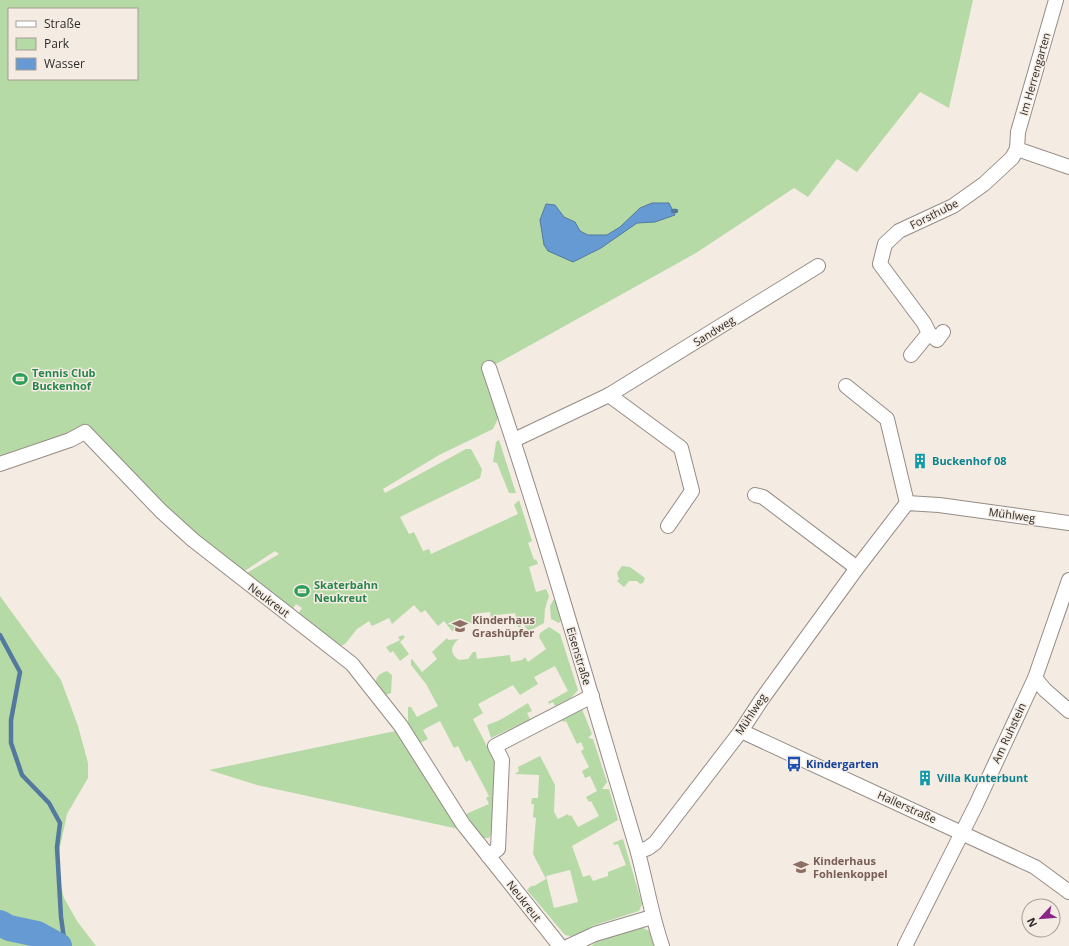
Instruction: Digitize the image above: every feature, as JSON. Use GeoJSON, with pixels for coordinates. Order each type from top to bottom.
{"type":"FeatureCollection","features":[{"type":"Feature","properties":{"kind":"street","name":"Im Herrengarten"},"geometry":{"type":"LineString","coordinates":[[1017,149],[1018,132],[1056,0]]}},
{"type":"Feature","properties":{"kind":"street"},"geometry":{"type":"LineString","coordinates":[[1017,149],[1069,168]]}},
{"type":"Feature","properties":{"kind":"street","name":"Forsthube"},"geometry":{"type":"LineString","coordinates":[[929,333],[924,323],[880,264],[885,244],[899,231],[953,206],[984,184],[1012,158],[1017,149]]}},
{"type":"Feature","properties":{"kind":"street","name":"Sandweg"},"geometry":{"type":"LineString","coordinates":[[514,440],[609,396],[818,266]]}},
{"type":"Feature","properties":{"kind":"street"},"geometry":{"type":"LineString","coordinates":[[911,355],[929,333],[938,340],[943,332]]}},
{"type":"Feature","properties":{"kind":"street","name":"Eisenstraße"},"geometry":{"type":"LineString","coordinates":[[489,368],[514,440],[592,696],[638,852],[652,917],[662,946]]}},
{"type":"Feature","properties":{"kind":"street"},"geometry":{"type":"LineString","coordinates":[[846,386],[887,419],[907,503]]}},
{"type":"Feature","properties":{"kind":"street"},"geometry":{"type":"LineString","coordinates":[[609,396],[681,448],[692,491],[668,526]]}},
{"type":"Feature","properties":{"kind":"street","name":"Neukreut"},"geometry":{"type":"LineString","coordinates":[[0,464],[70,440],[85,432],[161,511],[192,540],[352,664],[401,726],[463,824],[560,946]]}},
{"type":"Feature","properties":{"kind":"street"},"geometry":{"type":"LineString","coordinates":[[755,495],[763,497],[857,568]]}},
{"type":"Feature","properties":{"kind":"street","name":"Mühlweg"},"geometry":{"type":"LineString","coordinates":[[638,852],[655,843],[741,731],[762,699],[857,568],[907,503],[939,505],[1069,523]]}},
{"type":"Feature","properties":{"kind":"street","name":"Am Ruhstein"},"geometry":{"type":"LineString","coordinates":[[905,946],[962,832],[1035,678],[1069,580]]}},
{"type":"Feature","properties":{"kind":"street"},"geometry":{"type":"LineString","coordinates":[[1035,678],[1045,690],[1069,711]]}},
{"type":"Feature","properties":{"kind":"street"},"geometry":{"type":"LineString","coordinates":[[488,856],[498,849],[502,760],[496,746],[592,696]]}},
{"type":"Feature","properties":{"kind":"street","name":"Hallerstraße"},"geometry":{"type":"LineString","coordinates":[[741,731],[813,766],[962,832],[1034,867],[1069,892]]}},
{"type":"Feature","properties":{"kind":"street"},"geometry":{"type":"LineString","coordinates":[[569,946],[595,934],[652,917]]}},
{"type":"Feature","properties":{"kind":"green space"},"geometry":{"type":"Polygon","coordinates":[[[0,0],[973,0],[949,108],[920,92],[857,172],[837,159],[808,197],[794,188],[696,253],[489,368],[503,408],[493,429],[439,455],[383,489],[385,493],[466,449],[471,449],[482,469],[480,478],[400,517],[409,534],[414,532],[423,551],[429,549],[431,554],[518,514],[514,505],[519,500],[532,541],[528,543],[534,560],[536,559],[538,564],[529,567],[536,592],[546,589],[549,596],[545,609],[544,623],[529,631],[525,627],[524,623],[520,623],[521,627],[518,627],[515,613],[497,615],[497,618],[491,619],[490,612],[473,614],[474,624],[457,621],[458,630],[452,631],[444,621],[438,626],[425,610],[421,613],[414,605],[392,624],[389,618],[372,626],[369,621],[357,629],[345,644],[339,647],[297,615],[302,608],[296,604],[291,612],[245,574],[279,554],[275,551],[237,576],[81,434],[0,457],[0,0]]]}},
{"type":"Feature","properties":{"kind":"green space"},"geometry":{"type":"Polygon","coordinates":[[[499,440],[516,493],[509,493],[497,463],[493,462],[496,442],[499,440]]]}},
{"type":"Feature","properties":{"kind":"green space"},"geometry":{"type":"Polygon","coordinates":[[[622,566],[630,567],[645,578],[643,583],[640,584],[637,581],[629,581],[624,587],[617,581],[619,579],[617,573],[622,566]]]}},
{"type":"Feature","properties":{"kind":"green space"},"geometry":{"type":"Polygon","coordinates":[[[0,596],[61,680],[78,726],[88,763],[88,778],[67,814],[59,852],[59,877],[64,898],[77,921],[96,946],[0,946],[0,929],[15,930],[13,921],[0,914],[0,596]]]}},
{"type":"Feature","properties":{"kind":"green space"},"geometry":{"type":"Polygon","coordinates":[[[554,599],[562,615],[559,623],[551,619],[550,606],[554,599]]]}},
{"type":"Feature","properties":{"kind":"green space"},"geometry":{"type":"Polygon","coordinates":[[[549,627],[560,634],[578,690],[571,698],[555,706],[553,702],[549,704],[548,702],[568,691],[555,666],[534,677],[538,684],[520,695],[513,685],[478,704],[483,713],[473,719],[495,762],[491,834],[489,838],[482,838],[466,814],[489,804],[486,798],[489,796],[470,760],[466,762],[458,746],[454,748],[440,721],[423,730],[428,739],[420,743],[408,725],[408,707],[411,707],[417,717],[438,706],[426,684],[411,665],[411,660],[412,659],[422,672],[437,659],[432,652],[447,638],[448,640],[459,639],[454,644],[452,652],[459,660],[468,659],[473,652],[476,652],[477,659],[510,655],[511,662],[522,660],[525,657],[528,662],[546,649],[539,637],[540,633],[549,627]]]}},
{"type":"Feature","properties":{"kind":"green space"},"geometry":{"type":"Polygon","coordinates":[[[403,635],[405,637],[400,642],[409,654],[400,661],[393,651],[390,653],[386,647],[400,640],[398,637],[403,635]]]}},
{"type":"Feature","properties":{"kind":"green space"},"geometry":{"type":"Polygon","coordinates":[[[387,671],[392,675],[391,693],[386,695],[377,686],[376,679],[382,673],[387,671]]]}},
{"type":"Feature","properties":{"kind":"green space"},"geometry":{"type":"Polygon","coordinates":[[[528,703],[532,711],[527,713],[530,719],[491,738],[487,725],[500,720],[528,703]]]}},
{"type":"Feature","properties":{"kind":"green space"},"geometry":{"type":"Polygon","coordinates":[[[582,709],[592,734],[588,738],[593,739],[607,782],[602,789],[609,789],[618,820],[572,846],[583,877],[590,875],[593,881],[608,876],[608,872],[626,865],[618,844],[614,845],[613,843],[623,839],[642,904],[639,911],[592,926],[576,937],[565,935],[527,890],[531,886],[534,886],[546,879],[533,854],[536,818],[533,817],[534,804],[531,804],[532,798],[538,798],[539,775],[515,774],[519,771],[518,767],[540,756],[555,785],[554,812],[558,819],[568,814],[569,816],[571,815],[578,827],[599,816],[591,801],[589,802],[586,797],[597,791],[590,776],[585,778],[582,771],[589,767],[581,751],[584,749],[581,742],[577,744],[566,721],[563,722],[560,716],[582,709]],[[570,870],[546,876],[554,908],[578,902],[570,870]]]}},
{"type":"Feature","properties":{"kind":"green space"},"geometry":{"type":"Polygon","coordinates":[[[400,730],[463,830],[257,785],[209,770],[400,730]]]}},
{"type":"Feature","properties":{"kind":"green space"},"geometry":{"type":"Polygon","coordinates":[[[641,927],[649,931],[654,946],[591,946],[598,941],[641,927]]]}},
{"type":"Feature","properties":{"kind":"water"},"geometry":{"type":"Polygon","coordinates":[[[652,203],[669,203],[675,215],[655,222],[637,223],[601,248],[573,262],[548,251],[544,245],[540,220],[546,204],[555,205],[564,217],[575,222],[580,231],[588,235],[607,235],[620,227],[640,208],[652,203]]]}},
{"type":"Feature","properties":{"kind":"waterway"},"geometry":{"type":"LineString","coordinates":[[0,635],[20,672],[11,720],[11,743],[22,775],[49,803],[60,823],[57,847],[61,917],[65,946]]}},
{"type":"Feature","properties":{"kind":"waterway"},"geometry":{"type":"LineString","coordinates":[[0,923],[9,928],[37,934],[59,946]]}},
{"type":"Feature","properties":{"kind":"place","name":"Tennis Club Buckenhof"},"geometry":{"type":"Point","coordinates":[20,379]}},
{"type":"Feature","properties":{"kind":"place","name":"Buckenhof 08"},"geometry":{"type":"Point","coordinates":[920,461]}},
{"type":"Feature","properties":{"kind":"place","name":"Skaterbahn Neukreut"},"geometry":{"type":"Point","coordinates":[302,591]}},
{"type":"Feature","properties":{"kind":"place","name":"Kinderhaus Grashüpfer"},"geometry":{"type":"Point","coordinates":[460,626]}},
{"type":"Feature","properties":{"kind":"place","name":"Kindergarten"},"geometry":{"type":"Point","coordinates":[794,764]}},
{"type":"Feature","properties":{"kind":"place","name":"Villa Kunterbunt"},"geometry":{"type":"Point","coordinates":[925,778]}},
{"type":"Feature","properties":{"kind":"place","name":"Kinderhaus Fohlenkoppel"},"geometry":{"type":"Point","coordinates":[801,867]}}]}
